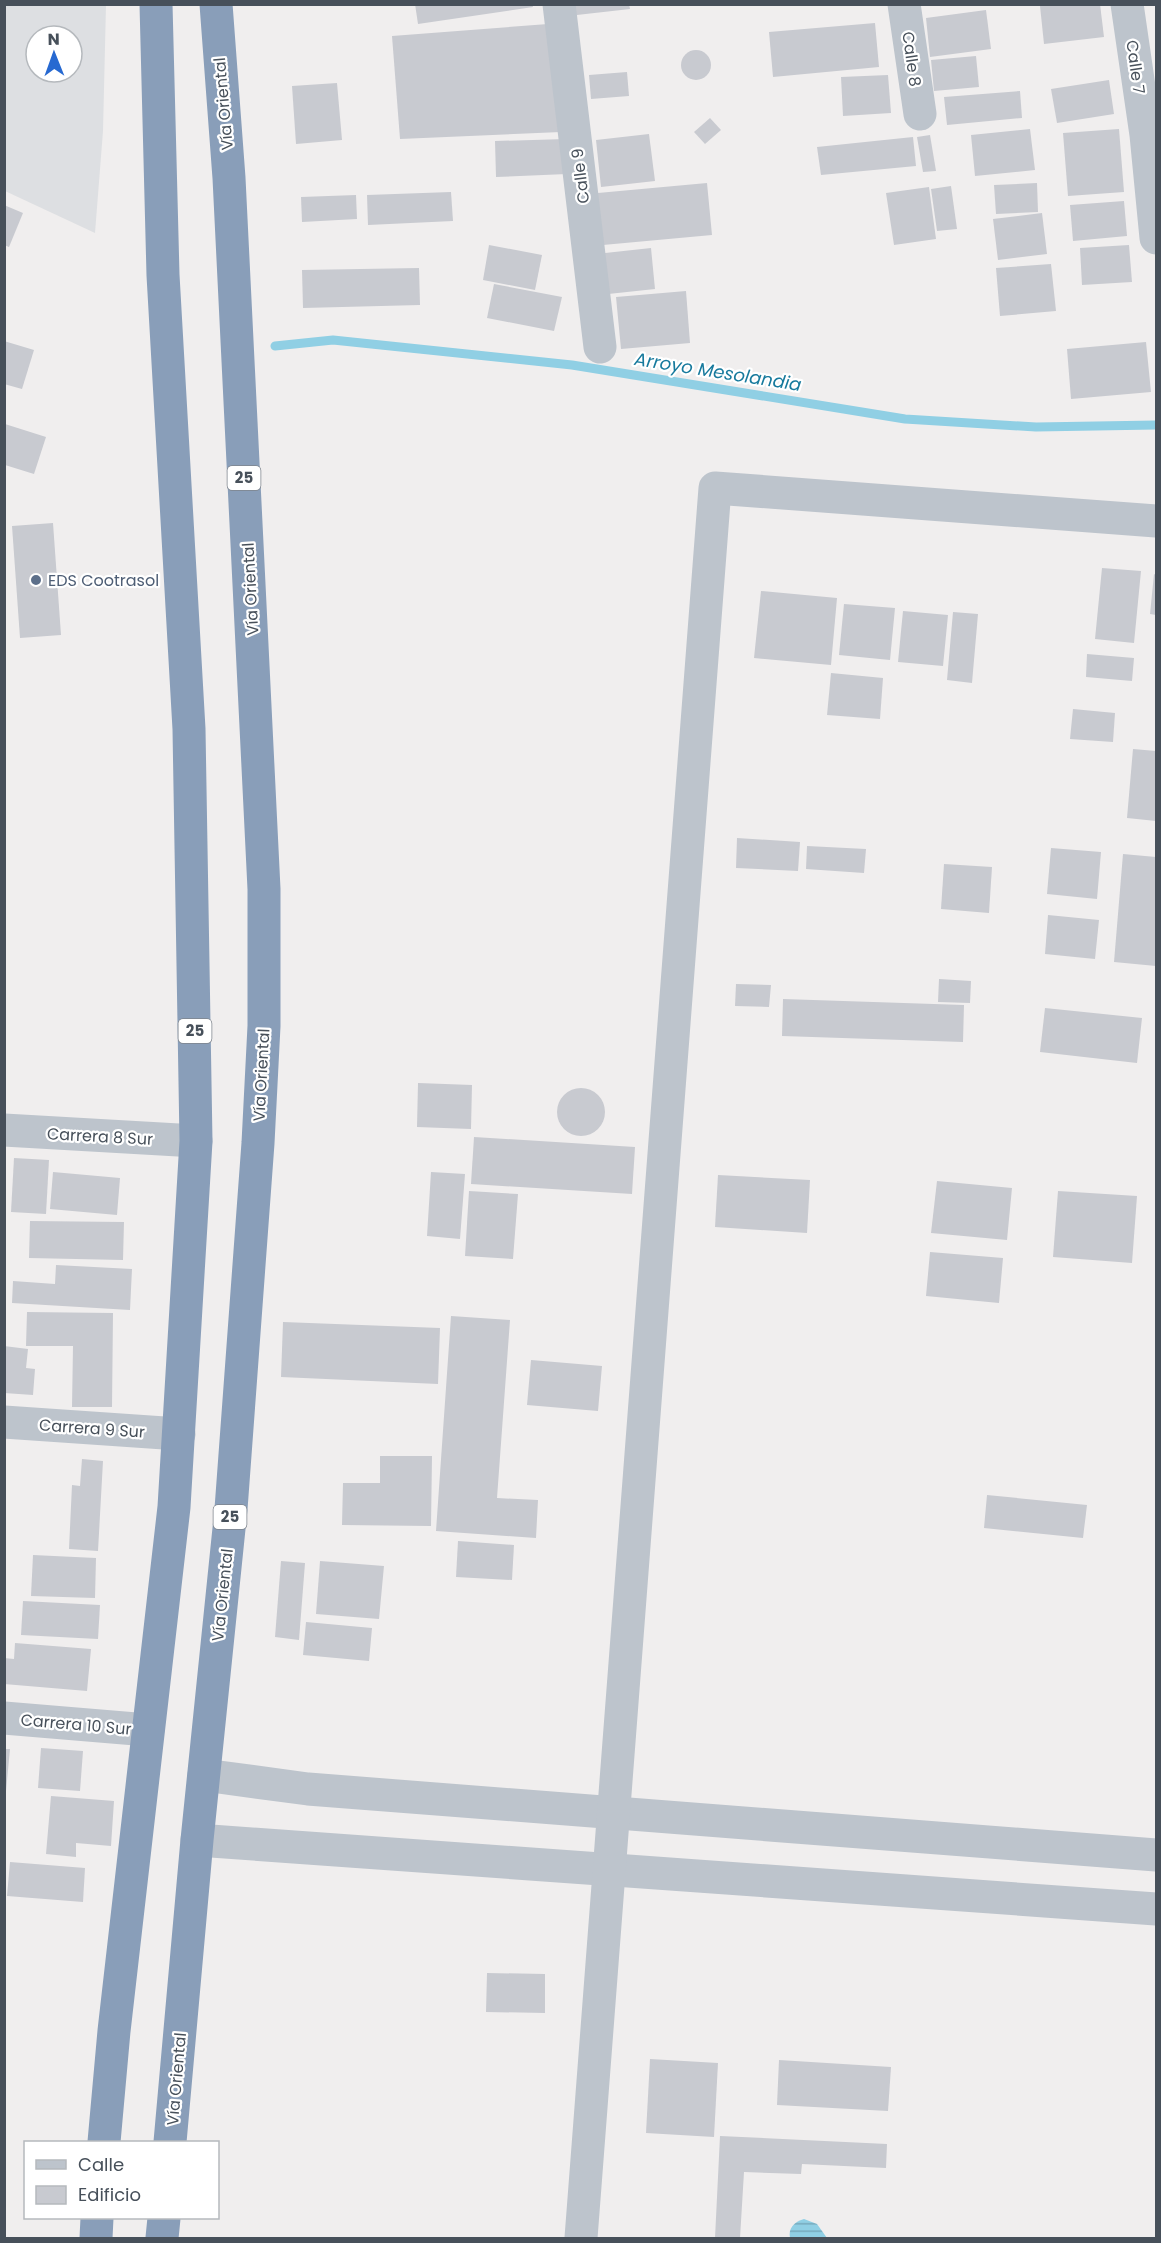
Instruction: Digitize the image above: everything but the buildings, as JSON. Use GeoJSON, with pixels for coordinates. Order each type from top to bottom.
{"type":"FeatureCollection","features":[{"type":"Feature","properties":{"kind":"highway","name":"25"},"geometry":{"type":"LineString","coordinates":[[104,2141],[114,2031],[174,1507],[196,1141],[189,729],[163,275],[156,4]]}},
{"type":"Feature","properties":{"kind":"highway","name":"Vía Oriental"},"geometry":{"type":"LineString","coordinates":[[170,2141],[197,1840],[231,1509],[258,1143],[264,1026],[264,889],[229,178],[216,4]]}},
{"type":"Feature","properties":{"kind":"highway"},"geometry":{"type":"LineString","coordinates":[[96,2238],[98,2219]]}},
{"type":"Feature","properties":{"kind":"highway"},"geometry":{"type":"LineString","coordinates":[[162,2238],[164,2219]]}},
{"type":"Feature","properties":{"kind":"street","name":"Calle 9"},"geometry":{"type":"LineString","coordinates":[[559,4],[600,347]]}},
{"type":"Feature","properties":{"kind":"street","name":"Calle 8"},"geometry":{"type":"LineString","coordinates":[[904,4],[920,114]]}},
{"type":"Feature","properties":{"kind":"street","name":"Calle 7"},"geometry":{"type":"LineString","coordinates":[[1127,4],[1151,134],[1156,237]]}},
{"type":"Feature","properties":{"kind":"street"},"geometry":{"type":"LineString","coordinates":[[581,2238],[715,488],[1156,521]]}},
{"type":"Feature","properties":{"kind":"street","name":"Carrera 8 Sur"},"geometry":{"type":"LineString","coordinates":[[4,1130],[196,1141]]}},
{"type":"Feature","properties":{"kind":"street","name":"Carrera 9 Sur"},"geometry":{"type":"LineString","coordinates":[[4,1422],[179,1434]]}},
{"type":"Feature","properties":{"kind":"street","name":"Carrera 10 Sur"},"geometry":{"type":"LineString","coordinates":[[4,1718],[148,1730]]}},
{"type":"Feature","properties":{"kind":"street"},"geometry":{"type":"LineString","coordinates":[[204,1774],[308,1789],[1156,1855]]}},
{"type":"Feature","properties":{"kind":"street"},"geometry":{"type":"LineString","coordinates":[[197,1840],[1156,1909]]}},
{"type":"Feature","properties":{"kind":"shaded area"},"geometry":{"type":"Polygon","coordinates":[[[5,4],[106,5],[103,131],[95,233],[5,191],[5,4]]]}},
{"type":"Feature","properties":{"kind":"water"},"geometry":{"type":"Polygon","coordinates":[[[804,2219],[817,2224],[827,2238],[790,2238],[792,2226],[804,2219]]]}},
{"type":"Feature","properties":{"kind":"waterway","name":"Arroyo Mesolandia"},"geometry":{"type":"LineString","coordinates":[[275,346],[333,340],[572,365],[905,419],[1036,427],[1156,425]]}},
{"type":"Feature","properties":{"kind":"place","name":"EDS Cootrasol"},"geometry":{"type":"Point","coordinates":[36,580]}}]}
